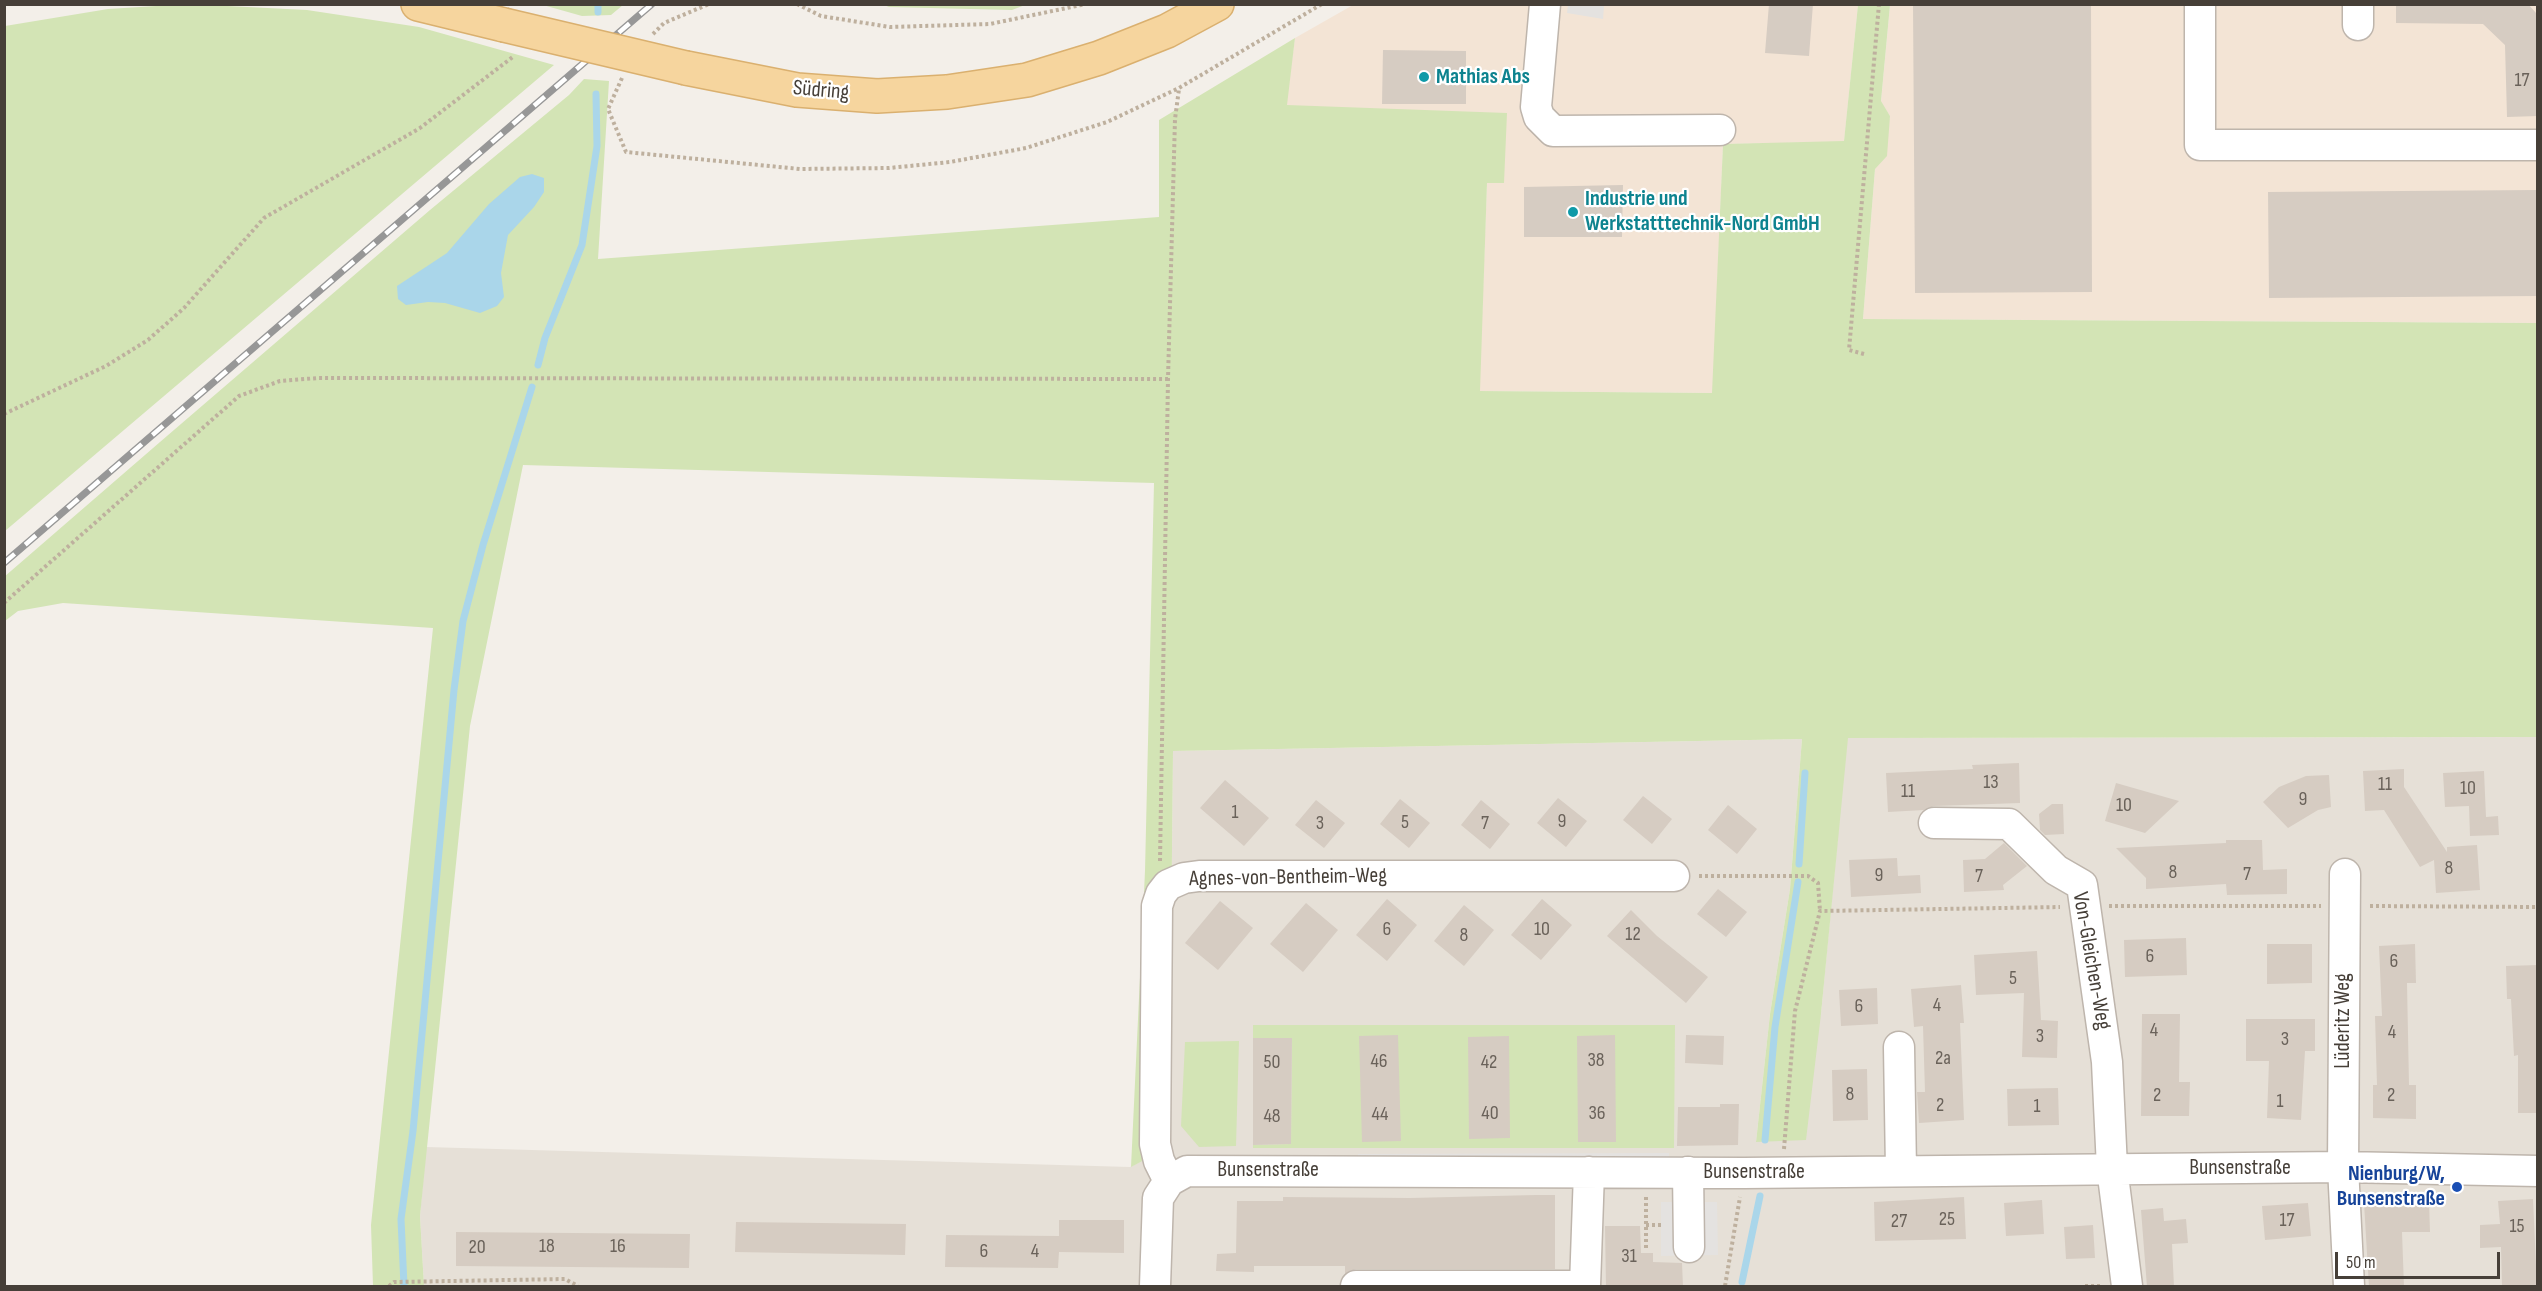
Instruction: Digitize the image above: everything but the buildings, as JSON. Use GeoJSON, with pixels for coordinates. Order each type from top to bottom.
{"type":"FeatureCollection","features":[{"type":"Feature","properties":{"kind":"main road","name":"Südring"},"geometry":{"type":"LineString","coordinates":[[418,4],[686,68],[797,90],[877,96],[947,92],[1028,80],[1099,58],[1167,31],[1217,4]]}},
{"type":"Feature","properties":{"kind":"street"},"geometry":{"type":"LineString","coordinates":[[1545,4],[1536,107],[1539,117],[1553,131],[1720,130]]}},
{"type":"Feature","properties":{"kind":"street"},"geometry":{"type":"LineString","coordinates":[[2200,4],[2200,145],[2538,145]]}},
{"type":"Feature","properties":{"kind":"street","name":"Von-Gleichen-Weg"},"geometry":{"type":"LineString","coordinates":[[1934,824],[2009,824],[2056,870],[2082,885],[2107,1062],[2112,1168]]}},
{"type":"Feature","properties":{"kind":"street","name":"Lüderitz Weg"},"geometry":{"type":"LineString","coordinates":[[2343,1167],[2345,874]]}},
{"type":"Feature","properties":{"kind":"street","name":"Agnes-von-Bentheim-Weg"},"geometry":{"type":"LineString","coordinates":[[1169,1181],[1159,1161],[1155,1144],[1157,906],[1161,894],[1168,885],[1184,878],[1199,876],[1674,876]]}},
{"type":"Feature","properties":{"kind":"street"},"geometry":{"type":"LineString","coordinates":[[1899,1047],[1900,1170]]}},
{"type":"Feature","properties":{"kind":"street"},"geometry":{"type":"LineString","coordinates":[[2343,1167],[2349,1287]]}},
{"type":"Feature","properties":{"kind":"street","name":"Bunsenstraße"},"geometry":{"type":"LineString","coordinates":[[1169,1181],[1187,1171],[1224,1170],[1744,1173],[2343,1167],[2538,1172]]}},
{"type":"Feature","properties":{"kind":"street"},"geometry":{"type":"LineString","coordinates":[[2112,1168],[2127,1287]]}},
{"type":"Feature","properties":{"kind":"street"},"geometry":{"type":"LineString","coordinates":[[1356,1287],[1585,1286],[1589,1172]]}},
{"type":"Feature","properties":{"kind":"street"},"geometry":{"type":"LineString","coordinates":[[1688,1172],[1689,1247]]}},
{"type":"Feature","properties":{"kind":"street"},"geometry":{"type":"LineString","coordinates":[[1155,1287],[1158,1198],[1169,1181]]}},
{"type":"Feature","properties":{"kind":"path"},"geometry":{"type":"LineString","coordinates":[[648,39],[664,23],[709,4]]}},
{"type":"Feature","properties":{"kind":"path"},"geometry":{"type":"LineString","coordinates":[[797,4],[821,16],[890,27],[990,24],[1086,4]]}},
{"type":"Feature","properties":{"kind":"path"},"geometry":{"type":"LineString","coordinates":[[622,76],[608,109],[626,152],[800,169],[890,168],[950,162],[1026,148],[1096,125],[1179,88],[1322,4]]}},
{"type":"Feature","properties":{"kind":"path"},"geometry":{"type":"LineString","coordinates":[[1864,354],[1849,350],[1880,4]]}},
{"type":"Feature","properties":{"kind":"path"},"geometry":{"type":"LineString","coordinates":[[4,414],[106,366],[148,340],[184,308],[264,218],[420,128],[502,66]]}},
{"type":"Feature","properties":{"kind":"path"},"geometry":{"type":"LineString","coordinates":[[1168,885],[1160,876],[1168,379],[1175,119],[1179,88]]}},
{"type":"Feature","properties":{"kind":"path"},"geometry":{"type":"LineString","coordinates":[[4,603],[239,396],[280,381],[318,378],[1168,379]]}},
{"type":"Feature","properties":{"kind":"path"},"geometry":{"type":"LineString","coordinates":[[1674,876],[1808,876],[1818,883],[1820,911]]}},
{"type":"Feature","properties":{"kind":"path"},"geometry":{"type":"LineString","coordinates":[[1725,1287],[1744,1173]]}},
{"type":"Feature","properties":{"kind":"path"},"geometry":{"type":"LineString","coordinates":[[1646,1197],[1646,1249]]}},
{"type":"Feature","properties":{"kind":"path"},"geometry":{"type":"LineString","coordinates":[[389,1287],[394,1282],[565,1279],[578,1287]]}},
{"type":"Feature","properties":{"kind":"shaded area"},"geometry":{"type":"Polygon","coordinates":[[[1353,5],[1858,5],[1844,142],[1723,144],[1713,393],[1479,391],[1487,183],[1504,183],[1286,105],[1295,38],[1353,5]]]}},
{"type":"Feature","properties":{"kind":"shaded area"},"geometry":{"type":"Polygon","coordinates":[[[1568,5],[1604,5],[1603,19],[1567,13],[1568,5]]]}},
{"type":"Feature","properties":{"kind":"shaded area"},"geometry":{"type":"Polygon","coordinates":[[[1890,5],[2537,5],[2537,323],[1863,319],[1875,169],[1890,116],[1881,102],[1890,5]]]}},
{"type":"Feature","properties":{"kind":"shaded area"},"geometry":{"type":"Polygon","coordinates":[[[2537,737],[2537,1286],[424,1286],[420,1216],[426,1147],[1130,1167],[1169,1147],[1173,751],[1802,739],[1790,889],[1770,1014],[1756,1142],[1821,1014],[1847,738],[2537,737]]]}},
{"type":"Feature","properties":{"kind":"shaded area"},"geometry":{"type":"Polygon","coordinates":[[[1669,1153],[1669,1162],[1358,1163],[1358,1154],[1669,1153]]]}},
{"type":"Feature","properties":{"kind":"shaded area"},"geometry":{"type":"Polygon","coordinates":[[[1661,1202],[1717,1202],[1718,1255],[1661,1256],[1661,1202]]]}},
{"type":"Feature","properties":{"kind":"green space"},"geometry":{"type":"Polygon","coordinates":[[[188,4],[307,10],[419,27],[554,65],[5,531],[5,26],[108,9],[188,4]]]}},
{"type":"Feature","properties":{"kind":"green space"},"geometry":{"type":"Polygon","coordinates":[[[543,5],[623,5],[611,15],[582,16],[543,5]]]}},
{"type":"Feature","properties":{"kind":"green space"},"geometry":{"type":"Polygon","coordinates":[[[884,5],[1025,5],[1012,10],[889,7],[884,5]]]}},
{"type":"Feature","properties":{"kind":"green space"},"geometry":{"type":"Polygon","coordinates":[[[1858,5],[1890,5],[1881,101],[1890,116],[1887,156],[1875,169],[1863,319],[2537,323],[2537,737],[1848,738],[1821,1014],[1806,1140],[1756,1142],[1770,1014],[1790,889],[1802,739],[1173,751],[1169,1147],[1131,1167],[1145,871],[1154,483],[523,465],[470,726],[420,1216],[424,1286],[373,1286],[371,1225],[433,628],[63,603],[18,611],[5,621],[4,577],[160,442],[430,210],[569,95],[584,79],[609,81],[598,259],[1159,217],[1159,120],[1295,38],[1287,105],[1507,113],[1504,183],[1487,183],[1480,391],[1712,393],[1723,144],[1844,141],[1858,5]]]}},
{"type":"Feature","properties":{"kind":"green space"},"geometry":{"type":"Polygon","coordinates":[[[1253,1025],[1675,1025],[1674,1148],[1253,1148],[1253,1145],[1291,1144],[1292,1038],[1253,1038],[1253,1025]]]}},
{"type":"Feature","properties":{"kind":"green space"},"geometry":{"type":"Polygon","coordinates":[[[1239,1041],[1236,1146],[1199,1147],[1181,1126],[1185,1042],[1239,1041]]]}},
{"type":"Feature","properties":{"kind":"water"},"geometry":{"type":"Polygon","coordinates":[[[532,174],[544,178],[544,192],[534,207],[508,235],[501,273],[504,297],[497,306],[480,313],[445,303],[428,302],[406,305],[398,299],[397,286],[447,253],[489,204],[520,177],[532,174]]]}},
{"type":"Feature","properties":{"kind":"waterway"},"geometry":{"type":"LineString","coordinates":[[598,4],[598,12]]}},
{"type":"Feature","properties":{"kind":"waterway"},"geometry":{"type":"LineString","coordinates":[[538,365],[545,338],[582,245],[597,146],[596,94]]}},
{"type":"Feature","properties":{"kind":"waterway"},"geometry":{"type":"LineString","coordinates":[[404,1286],[401,1219],[413,1131],[454,690],[463,621],[483,545],[532,387]]}},
{"type":"Feature","properties":{"kind":"waterway"},"geometry":{"type":"LineString","coordinates":[[1799,864],[1805,773]]}},
{"type":"Feature","properties":{"kind":"waterway"},"geometry":{"type":"LineString","coordinates":[[1765,1140],[1775,1027],[1798,882]]}},
{"type":"Feature","properties":{"kind":"waterway"},"geometry":{"type":"LineString","coordinates":[[1742,1282],[1760,1196]]}},
{"type":"Feature","properties":{"kind":"railway"},"geometry":{"type":"LineString","coordinates":[[4,563],[652,4]]}},
{"type":"Feature","properties":{"kind":"place","name":"Mathias Abs"},"geometry":{"type":"Point","coordinates":[1424,77]}},
{"type":"Feature","properties":{"kind":"place","name":"Industrie und Werkstatttechnik-Nord GmbH"},"geometry":{"type":"Point","coordinates":[1573,212]}},
{"type":"Feature","properties":{"kind":"place","name":"Nienburg/W, Bunsenstraße"},"geometry":{"type":"Point","coordinates":[2457,1187]}}]}
